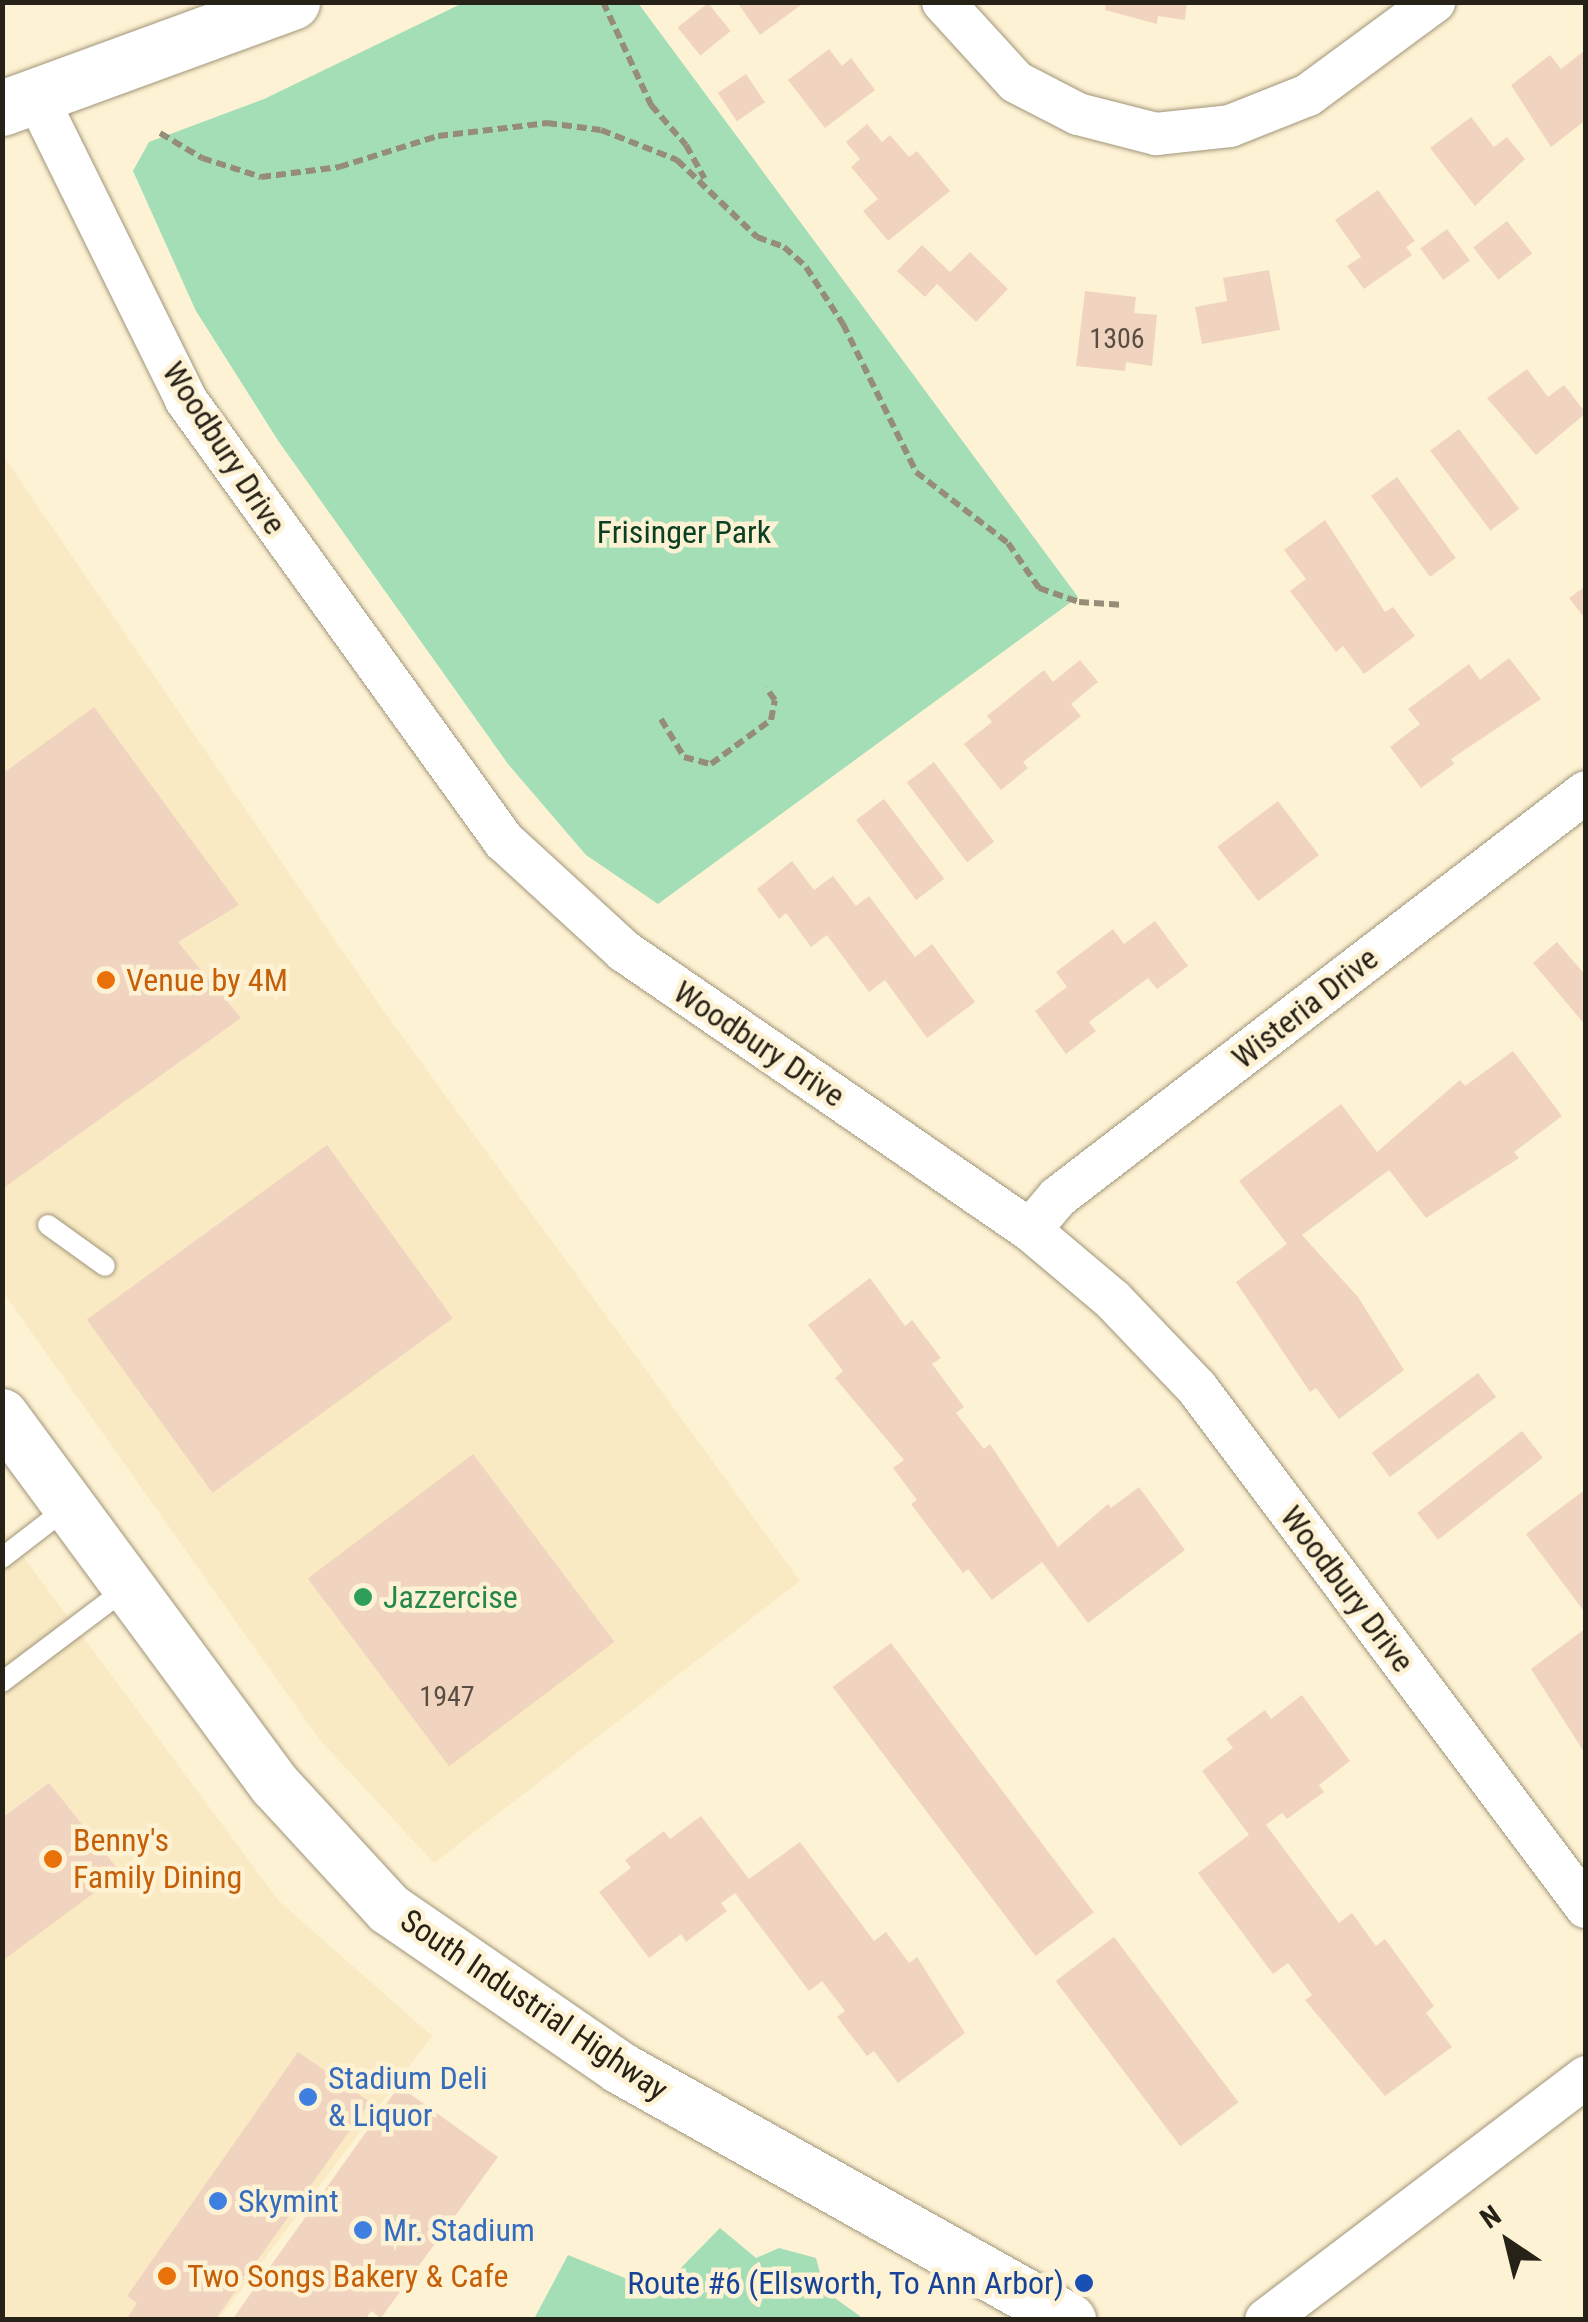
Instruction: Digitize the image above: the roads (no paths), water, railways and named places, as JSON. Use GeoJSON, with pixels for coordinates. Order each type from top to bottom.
{"type":"FeatureCollection","features":[{"type":"Feature","properties":{"kind":"main road"},"geometry":{"type":"LineString","coordinates":[[20,103],[292,2]]}},
{"type":"Feature","properties":{"kind":"street"},"geometry":{"type":"LineString","coordinates":[[943,2],[1016,82],[1078,114],[1156,134],[1230,126],[1308,95],[1434,2]]}},
{"type":"Feature","properties":{"kind":"street","name":"Woodbury Drive"},"geometry":{"type":"LineString","coordinates":[[20,103],[186,400],[504,841],[624,951],[1030,1230],[1113,1300],[1197,1388],[1586,1907]]}},
{"type":"Feature","properties":{"kind":"street","name":"Wisteria Drive"},"geometry":{"type":"LineString","coordinates":[[1030,1230],[1058,1197],[1586,792]]}},
{"type":"Feature","properties":{"kind":"street","name":"South Industrial Highway"},"geometry":{"type":"LineString","coordinates":[[2,1416],[275,1785],[378,1898],[441,1950],[620,2068],[1070,2320]]}},
{"type":"Feature","properties":{"kind":"street"},"geometry":{"type":"LineString","coordinates":[[1266,2320],[1586,2077]]}},
{"type":"Feature","properties":{"kind":"lane"},"geometry":{"type":"LineString","coordinates":[[48,1225],[105,1266]]}},
{"type":"Feature","properties":{"kind":"lane"},"geometry":{"type":"LineString","coordinates":[[2,1558],[69,1506]]}},
{"type":"Feature","properties":{"kind":"lane"},"geometry":{"type":"LineString","coordinates":[[2,1682],[128,1587]]}},
{"type":"Feature","properties":{"kind":"place","name":"Venue by 4M"},"geometry":{"type":"Point","coordinates":[106,980]}},
{"type":"Feature","properties":{"kind":"place","name":"Jazzercise"},"geometry":{"type":"Point","coordinates":[363,1597]}},
{"type":"Feature","properties":{"kind":"place","name":"Benny's Family Dining"},"geometry":{"type":"Point","coordinates":[53,1859]}},
{"type":"Feature","properties":{"kind":"place","name":"Stadium Deli & Liquor"},"geometry":{"type":"Point","coordinates":[308,2097]}},
{"type":"Feature","properties":{"kind":"place","name":"Skymint"},"geometry":{"type":"Point","coordinates":[218,2201]}},
{"type":"Feature","properties":{"kind":"place","name":"Mr. Stadium"},"geometry":{"type":"Point","coordinates":[363,2230]}},
{"type":"Feature","properties":{"kind":"place","name":"Two Songs Bakery & Cafe"},"geometry":{"type":"Point","coordinates":[167,2276]}},
{"type":"Feature","properties":{"kind":"place","name":"Route #6 (Ellsworth, To Ann Arbor)"},"geometry":{"type":"Point","coordinates":[1084,2283]}},
{"type":"Feature","properties":{"kind":"park label","name":"Frisinger Park"},"geometry":{"type":"Point","coordinates":[684,532]}}]}
